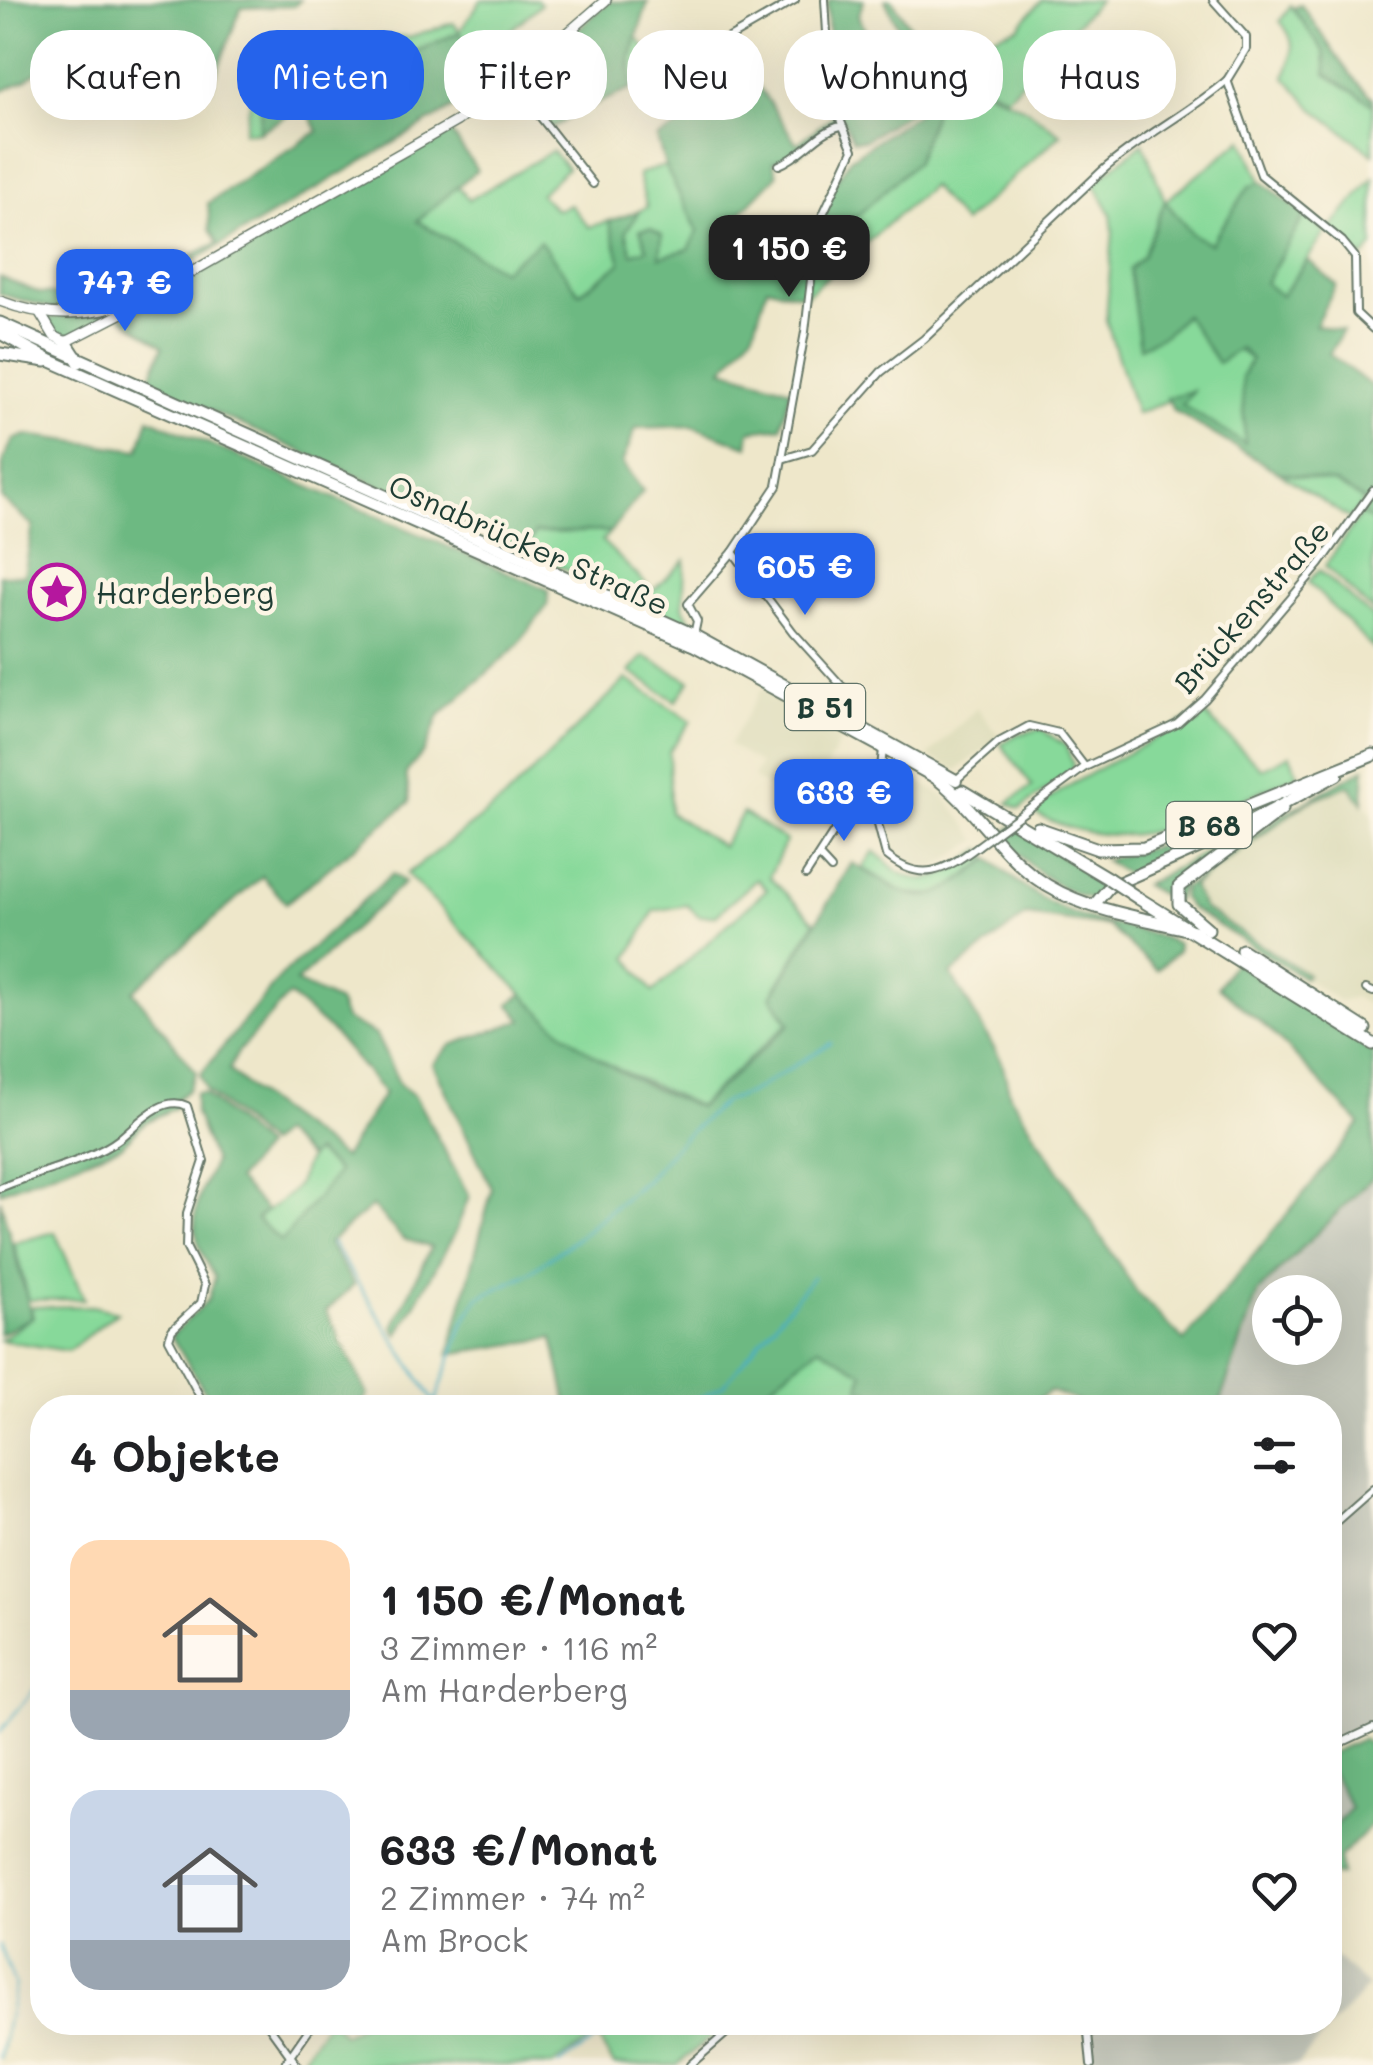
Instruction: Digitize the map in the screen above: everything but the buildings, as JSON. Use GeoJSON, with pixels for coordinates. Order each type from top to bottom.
{"type":"FeatureCollection","features":[{"type":"Feature","properties":{"kind":"highway","name":"B 51"},"geometry":{"type":"LineString","coordinates":[[0,323],[172,408]]}},
{"type":"Feature","properties":{"kind":"highway","name":"B 51"},"geometry":{"type":"LineString","coordinates":[[0,332],[50,361],[172,408]]}},
{"type":"Feature","properties":{"kind":"highway"},"geometry":{"type":"LineString","coordinates":[[66,342],[79,362]]}},
{"type":"Feature","properties":{"kind":"highway"},"geometry":{"type":"LineString","coordinates":[[0,354],[50,361]]}},
{"type":"Feature","properties":{"kind":"highway","name":"Osnabrücker Straße"},"geometry":{"type":"LineString","coordinates":[[172,408],[692,639]]}},
{"type":"Feature","properties":{"kind":"highway","name":"Osnabrücker Straße"},"geometry":{"type":"LineString","coordinates":[[883,748],[1373,1033]]}},
{"type":"Feature","properties":{"kind":"highway","name":"B 68"},"geometry":{"type":"LineString","coordinates":[[1038,828],[1098,849],[1144,848],[1373,755]]}},
{"type":"Feature","properties":{"kind":"highway"},"geometry":{"type":"LineString","coordinates":[[931,774],[964,800],[1033,876],[1062,894],[1202,931]]}},
{"type":"Feature","properties":{"kind":"highway","name":"Osnabrücker Straße"},"geometry":{"type":"LineString","coordinates":[[956,780],[1112,878]]}},
{"type":"Feature","properties":{"kind":"highway","name":"B 68"},"geometry":{"type":"LineString","coordinates":[[1202,931],[1179,904],[1179,887],[1282,810]]}},
{"type":"Feature","properties":{"kind":"highway","name":"Osnabrücker Straße"},"geometry":{"type":"LineString","coordinates":[[1202,931],[1373,1044]]}},
{"type":"Feature","properties":{"kind":"main road","name":"Osnabrücker Straße"},"geometry":{"type":"LineString","coordinates":[[692,639],[883,748]]}},
{"type":"Feature","properties":{"kind":"main road","name":"Osnabrücker Straße"},"geometry":{"type":"LineString","coordinates":[[692,639],[956,780]]}},
{"type":"Feature","properties":{"kind":"main road","name":"B 68"},"geometry":{"type":"LineString","coordinates":[[1098,906],[1113,892],[1282,810],[1373,755]]}},
{"type":"Feature","properties":{"kind":"main road","name":"B 68"},"geometry":{"type":"LineString","coordinates":[[1098,906],[1109,888],[1214,841],[1373,755]]}},
{"type":"Feature","properties":{"kind":"street"},"geometry":{"type":"LineString","coordinates":[[571,30],[606,0]]}},
{"type":"Feature","properties":{"kind":"street"},"geometry":{"type":"LineString","coordinates":[[743,30],[795,0]]}},
{"type":"Feature","properties":{"kind":"street"},"geometry":{"type":"LineString","coordinates":[[692,639],[697,621],[688,604],[733,552],[777,486],[805,332],[817,228],[853,150],[831,98],[825,0]]}},
{"type":"Feature","properties":{"kind":"street"},"geometry":{"type":"LineString","coordinates":[[782,459],[812,450],[881,372],[924,340],[1127,149],[1185,116],[1228,80],[1246,49],[1246,37],[1213,0]]}},
{"type":"Feature","properties":{"kind":"street"},"geometry":{"type":"LineString","coordinates":[[1228,80],[1261,175],[1342,241],[1355,257],[1356,314],[1373,330]]}},
{"type":"Feature","properties":{"kind":"street"},"geometry":{"type":"LineString","coordinates":[[40,313],[54,336],[66,342],[458,120]]}},
{"type":"Feature","properties":{"kind":"street"},"geometry":{"type":"LineString","coordinates":[[543,120],[593,184]]}},
{"type":"Feature","properties":{"kind":"street"},"geometry":{"type":"LineString","coordinates":[[779,166],[802,155],[829,129],[841,126]]}},
{"type":"Feature","properties":{"kind":"street"},"geometry":{"type":"LineString","coordinates":[[0,301],[40,313],[96,313],[159,290]]}},
{"type":"Feature","properties":{"kind":"street","name":"Brückenstraße"},"geometry":{"type":"LineString","coordinates":[[883,748],[876,793],[878,838],[886,855],[901,867],[934,873],[978,846],[1085,767],[1178,724],[1320,564],[1373,490]]}},
{"type":"Feature","properties":{"kind":"street"},"geometry":{"type":"LineString","coordinates":[[733,552],[804,646],[858,704]]}},
{"type":"Feature","properties":{"kind":"street"},"geometry":{"type":"LineString","coordinates":[[956,780],[999,742],[1029,726],[1059,733],[1085,767]]}},
{"type":"Feature","properties":{"kind":"street"},"geometry":{"type":"LineString","coordinates":[[831,868],[817,852],[860,792],[876,793]]}},
{"type":"Feature","properties":{"kind":"street"},"geometry":{"type":"LineString","coordinates":[[806,875],[819,856]]}},
{"type":"Feature","properties":{"kind":"street"},"geometry":{"type":"LineString","coordinates":[[0,1188],[99,1150],[120,1139],[137,1120],[167,1106],[187,1106],[204,1162],[187,1213],[186,1247],[205,1285],[201,1303],[172,1330],[169,1339],[199,1395]]}},
{"type":"Feature","properties":{"kind":"street"},"geometry":{"type":"LineString","coordinates":[[1342,1516],[1373,1489]]}},
{"type":"Feature","properties":{"kind":"street"},"geometry":{"type":"LineString","coordinates":[[1342,1742],[1373,1728]]}},
{"type":"Feature","properties":{"kind":"street"},"geometry":{"type":"LineString","coordinates":[[273,2035],[287,2062],[296,2065]]}},
{"type":"Feature","properties":{"kind":"street"},"geometry":{"type":"LineString","coordinates":[[287,2062],[305,2035]]}},
{"type":"Feature","properties":{"kind":"street"},"geometry":{"type":"LineString","coordinates":[[690,2065],[724,2035]]}},
{"type":"Feature","properties":{"kind":"street"},"geometry":{"type":"LineString","coordinates":[[1088,2035],[1091,2065]]}},
{"type":"Feature","properties":{"kind":"shaded area"},"geometry":{"type":"Polygon","coordinates":[[[762,689],[844,734],[805,809],[753,778],[760,764],[729,745],[762,689]]]}},
{"type":"Feature","properties":{"kind":"shaded area"},"geometry":{"type":"Polygon","coordinates":[[[977,708],[1000,737],[957,770],[928,756],[977,708]]]}},
{"type":"Feature","properties":{"kind":"shaded area"},"geometry":{"type":"Polygon","coordinates":[[[890,766],[944,796],[978,840],[934,868],[904,863],[882,836],[884,768],[890,766]]]}},
{"type":"Feature","properties":{"kind":"shaded area"},"geometry":{"type":"Polygon","coordinates":[[[1349,785],[1373,815],[1373,1008],[1354,997],[1341,1002],[1305,978],[1306,974],[1258,939],[1204,909],[1191,886],[1307,802],[1349,785]]]}},
{"type":"Feature","properties":{"kind":"shaded area"},"geometry":{"type":"Polygon","coordinates":[[[1373,1179],[1373,1739],[1363,1726],[1342,1736],[1342,1395],[1224,1395],[1252,1315],[1252,1365],[1342,1365],[1342,1275],[1277,1275],[1373,1179]]]}},
{"type":"Feature","properties":{"kind":"shaded area"},"geometry":{"type":"Polygon","coordinates":[[[1342,1792],[1351,1808],[1342,1819],[1342,1792]]]}},
{"type":"Feature","properties":{"kind":"shaded area"},"geometry":{"type":"Polygon","coordinates":[[[1342,1963],[1368,1986],[1342,2015],[1342,1963]]]}},
{"type":"Feature","properties":{"kind":"shaded area"},"geometry":{"type":"Polygon","coordinates":[[[1091,2035],[1324,2035],[1297,2065],[1093,2065],[1091,2035]]]}},
{"type":"Feature","properties":{"kind":"green space"},"geometry":{"type":"Polygon","coordinates":[[[0,0],[300,0],[295,6],[241,8],[217,71],[217,30],[30,30],[30,77],[0,92],[0,0]]]}},
{"type":"Feature","properties":{"kind":"green space"},"geometry":{"type":"Polygon","coordinates":[[[481,0],[537,0],[541,4],[511,30],[461,30],[481,0]]]}},
{"type":"Feature","properties":{"kind":"green space"},"geometry":{"type":"Polygon","coordinates":[[[864,0],[858,16],[865,30],[828,30],[827,3],[864,0]]]}},
{"type":"Feature","properties":{"kind":"green space"},"geometry":{"type":"Polygon","coordinates":[[[885,0],[892,0],[913,30],[900,30],[885,0]]]}},
{"type":"Feature","properties":{"kind":"green space"},"geometry":{"type":"Polygon","coordinates":[[[1042,0],[1099,0],[1071,30],[1023,30],[1023,80],[1007,97],[1003,95],[1003,33],[1018,27],[1042,0]]]}},
{"type":"Feature","properties":{"kind":"green space"},"geometry":{"type":"Polygon","coordinates":[[[609,2],[648,2],[639,30],[627,30],[627,91],[607,99],[607,30],[577,30],[609,2]]]}},
{"type":"Feature","properties":{"kind":"green space"},"geometry":{"type":"Polygon","coordinates":[[[1301,5],[1343,65],[1373,98],[1373,104],[1326,74],[1324,52],[1293,8],[1301,5]]]}},
{"type":"Feature","properties":{"kind":"green space"},"geometry":{"type":"Polygon","coordinates":[[[1291,6],[1324,52],[1326,74],[1373,104],[1373,154],[1314,109],[1285,77],[1292,48],[1280,21],[1291,6]]]}},
{"type":"Feature","properties":{"kind":"green space"},"geometry":{"type":"Polygon","coordinates":[[[453,23],[459,30],[444,30],[444,39],[424,48],[424,32],[453,23]]]}},
{"type":"Feature","properties":{"kind":"green space"},"geometry":{"type":"Polygon","coordinates":[[[444,39],[444,113],[158,282],[120,300],[91,308],[55,309],[0,294],[0,277],[40,293],[100,298],[218,243],[210,229],[208,203],[318,131],[312,120],[424,120],[424,48],[444,39]]]}},
{"type":"Feature","properties":{"kind":"green space"},"geometry":{"type":"Polygon","coordinates":[[[764,94],[797,144],[827,120],[837,120],[799,154],[773,162],[777,175],[723,231],[764,262],[810,258],[832,187],[850,159],[907,120],[931,120],[916,162],[811,258],[805,296],[767,287],[754,331],[723,369],[791,389],[781,427],[750,431],[748,446],[692,426],[636,428],[622,463],[643,491],[611,531],[535,533],[525,551],[148,383],[163,346],[121,317],[450,131],[477,170],[417,221],[502,270],[540,241],[580,293],[621,263],[609,221],[639,211],[626,231],[632,254],[647,249],[640,230],[650,228],[662,235],[660,257],[689,249],[698,231],[665,166],[657,138],[693,120],[764,120],[764,94]]]}},
{"type":"Feature","properties":{"kind":"green space"},"geometry":{"type":"Polygon","coordinates":[[[1003,98],[1023,107],[1023,120],[1042,120],[1061,134],[963,223],[931,186],[805,296],[810,258],[916,162],[931,120],[1003,120],[1003,98]]]}},
{"type":"Feature","properties":{"kind":"green space"},"geometry":{"type":"Polygon","coordinates":[[[246,120],[260,120],[259,132],[244,132],[246,120]]]}},
{"type":"Feature","properties":{"kind":"green space"},"geometry":{"type":"Polygon","coordinates":[[[260,120],[280,120],[259,132],[260,120]]]}},
{"type":"Feature","properties":{"kind":"green space"},"geometry":{"type":"Polygon","coordinates":[[[544,120],[565,120],[551,129],[544,120]]]}},
{"type":"Feature","properties":{"kind":"green space"},"geometry":{"type":"Polygon","coordinates":[[[843,120],[896,120],[865,140],[853,140],[843,120]]]}},
{"type":"Feature","properties":{"kind":"green space"},"geometry":{"type":"Polygon","coordinates":[[[1243,139],[1261,181],[1249,187],[1211,244],[1192,234],[1165,202],[1143,256],[1166,334],[1185,315],[1251,359],[1242,377],[1246,445],[1182,405],[1191,391],[1136,414],[1106,320],[1113,231],[1111,214],[1094,183],[1143,143],[1165,201],[1243,139]]]}},
{"type":"Feature","properties":{"kind":"green space"},"geometry":{"type":"Polygon","coordinates":[[[552,151],[567,168],[540,194],[556,210],[570,205],[589,227],[609,221],[621,263],[579,293],[502,270],[416,220],[458,186],[469,200],[552,151]]]}},
{"type":"Feature","properties":{"kind":"green space"},"geometry":{"type":"Polygon","coordinates":[[[665,166],[698,232],[689,249],[660,257],[648,249],[631,254],[626,231],[639,211],[647,207],[638,174],[665,166]]]}},
{"type":"Feature","properties":{"kind":"green space"},"geometry":{"type":"Polygon","coordinates":[[[1373,178],[1373,247],[1363,258],[1330,229],[1373,178]]]}},
{"type":"Feature","properties":{"kind":"green space"},"geometry":{"type":"Polygon","coordinates":[[[1261,181],[1305,215],[1265,283],[1281,296],[1308,260],[1336,285],[1315,325],[1343,331],[1329,354],[1373,387],[1373,522],[1361,514],[1368,503],[1335,483],[1278,472],[1173,410],[1167,397],[1193,391],[1182,405],[1245,444],[1242,377],[1251,359],[1240,348],[1218,363],[1185,315],[1166,334],[1140,347],[1129,270],[1143,256],[1165,201],[1192,234],[1210,244],[1249,187],[1261,181]]]}},
{"type":"Feature","properties":{"kind":"green space"},"geometry":{"type":"Polygon","coordinates":[[[1305,215],[1326,232],[1281,297],[1265,283],[1305,215]]]}},
{"type":"Feature","properties":{"kind":"green space"},"geometry":{"type":"Polygon","coordinates":[[[122,310],[67,338],[56,335],[48,318],[122,310]]]}},
{"type":"Feature","properties":{"kind":"green space"},"geometry":{"type":"Polygon","coordinates":[[[149,418],[549,590],[547,606],[517,646],[439,716],[425,750],[406,773],[410,802],[286,903],[262,876],[133,991],[196,1072],[188,1090],[175,1101],[176,1107],[144,1123],[121,1146],[0,1192],[0,575],[24,575],[33,526],[2,499],[3,461],[13,440],[26,435],[139,450],[149,418]]]}},
{"type":"Feature","properties":{"kind":"green space"},"geometry":{"type":"Polygon","coordinates":[[[1278,472],[1335,483],[1364,500],[1350,519],[1278,472]]]}},
{"type":"Feature","properties":{"kind":"green space"},"geometry":{"type":"Polygon","coordinates":[[[1361,514],[1373,522],[1373,612],[1325,566],[1361,514]]]}},
{"type":"Feature","properties":{"kind":"green space"},"geometry":{"type":"Polygon","coordinates":[[[611,531],[602,541],[653,591],[685,560],[683,607],[694,627],[525,551],[535,533],[611,531]]]}},
{"type":"Feature","properties":{"kind":"green space"},"geometry":{"type":"Polygon","coordinates":[[[1319,570],[1373,618],[1373,649],[1308,582],[1319,570]]]}},
{"type":"Feature","properties":{"kind":"green space"},"geometry":{"type":"Polygon","coordinates":[[[644,656],[690,681],[676,701],[630,672],[644,656]]]}},
{"type":"Feature","properties":{"kind":"green space"},"geometry":{"type":"Polygon","coordinates":[[[626,679],[691,721],[669,752],[670,813],[722,846],[743,813],[786,841],[769,877],[815,922],[771,996],[788,1023],[698,1106],[598,1060],[550,1022],[407,874],[504,800],[626,679]],[[757,879],[715,916],[699,916],[687,905],[654,911],[628,958],[653,992],[767,889],[757,879]]]}},
{"type":"Feature","properties":{"kind":"green space"},"geometry":{"type":"Polygon","coordinates":[[[1201,711],[1262,769],[1290,755],[1298,775],[1198,818],[1135,834],[1068,828],[1032,812],[1073,783],[1201,711]]]}},
{"type":"Feature","properties":{"kind":"green space"},"geometry":{"type":"Polygon","coordinates":[[[1041,729],[1066,746],[1073,764],[1071,772],[1020,809],[1008,803],[1032,786],[1001,744],[1018,734],[1041,729]]]}},
{"type":"Feature","properties":{"kind":"green space"},"geometry":{"type":"Polygon","coordinates":[[[1365,768],[1363,803],[1349,785],[1307,802],[1192,886],[1204,909],[1307,974],[1304,978],[1190,908],[1182,898],[1184,888],[1282,815],[1365,768]]]}},
{"type":"Feature","properties":{"kind":"green space"},"geometry":{"type":"Polygon","coordinates":[[[1270,802],[1272,806],[1130,876],[1104,860],[1180,840],[1270,802]]]}},
{"type":"Feature","properties":{"kind":"green space"},"geometry":{"type":"Polygon","coordinates":[[[1013,826],[1105,883],[1092,900],[1053,882],[1021,856],[1001,835],[1013,826]]]}},
{"type":"Feature","properties":{"kind":"green space"},"geometry":{"type":"Polygon","coordinates":[[[1249,830],[1185,876],[1175,902],[1144,885],[1249,830]]]}},
{"type":"Feature","properties":{"kind":"green space"},"geometry":{"type":"Polygon","coordinates":[[[982,849],[989,858],[940,895],[905,893],[863,868],[874,851],[899,872],[932,878],[953,870],[982,849]]]}},
{"type":"Feature","properties":{"kind":"green space"},"geometry":{"type":"Polygon","coordinates":[[[990,859],[1026,888],[1067,911],[1178,944],[1177,952],[1157,970],[1108,926],[1026,915],[951,974],[1002,1062],[1010,1095],[1136,1291],[1184,1341],[1360,1124],[1271,1031],[1218,987],[1234,962],[1373,1053],[1373,1177],[1275,1275],[1252,1275],[1252,1309],[1222,1395],[1061,1395],[1050,1391],[1044,1395],[875,1395],[859,1388],[863,1373],[819,1347],[759,1395],[565,1395],[553,1338],[449,1354],[492,1189],[433,1064],[451,1045],[523,1020],[509,1004],[523,994],[582,1047],[649,1086],[699,1107],[790,1024],[772,996],[852,863],[909,894],[935,894],[990,859]]]}},
{"type":"Feature","properties":{"kind":"green space"},"geometry":{"type":"Polygon","coordinates":[[[392,874],[405,882],[296,982],[338,1002],[345,1019],[376,1035],[400,1085],[415,1096],[469,1196],[456,1231],[398,1335],[393,1327],[431,1247],[403,1239],[372,1206],[328,1243],[354,1285],[326,1311],[368,1395],[207,1395],[171,1336],[208,1300],[215,1277],[196,1233],[200,1194],[214,1162],[195,1113],[195,1093],[204,1093],[264,1147],[237,1180],[266,1210],[257,1219],[281,1242],[338,1172],[316,1152],[308,1158],[281,1133],[268,1144],[207,1091],[200,1075],[280,977],[392,874]],[[289,995],[238,1052],[229,1070],[343,1158],[384,1093],[334,1034],[289,995]]]}},
{"type":"Feature","properties":{"kind":"green space"},"geometry":{"type":"Polygon","coordinates":[[[315,1152],[338,1172],[282,1242],[257,1219],[295,1188],[315,1152]]]}},
{"type":"Feature","properties":{"kind":"green space"},"geometry":{"type":"Polygon","coordinates":[[[0,1199],[32,1317],[0,1334],[0,1199]]]}},
{"type":"Feature","properties":{"kind":"green space"},"geometry":{"type":"Polygon","coordinates":[[[55,1232],[84,1299],[29,1300],[14,1243],[55,1232]]]}},
{"type":"Feature","properties":{"kind":"green space"},"geometry":{"type":"Polygon","coordinates":[[[92,1306],[117,1312],[68,1351],[0,1340],[33,1317],[31,1307],[92,1306]]]}},
{"type":"Feature","properties":{"kind":"green space"},"geometry":{"type":"Polygon","coordinates":[[[819,1347],[863,1373],[859,1388],[875,1395],[758,1395],[819,1347]]]}},
{"type":"Feature","properties":{"kind":"green space"},"geometry":{"type":"Polygon","coordinates":[[[1362,1739],[1373,1747],[1373,1824],[1342,1855],[1342,1819],[1351,1808],[1342,1792],[1342,1748],[1362,1739]]]}},
{"type":"Feature","properties":{"kind":"green space"},"geometry":{"type":"Polygon","coordinates":[[[318,2035],[598,2035],[553,2065],[314,2065],[304,2055],[318,2035]]]}},
{"type":"Feature","properties":{"kind":"green space"},"geometry":{"type":"Polygon","coordinates":[[[609,2035],[713,2035],[677,2065],[614,2065],[599,2041],[609,2035]]]}},
{"type":"Feature","properties":{"kind":"waterway"},"geometry":{"type":"LineString","coordinates":[[438,1395],[464,1321],[479,1297],[524,1276],[575,1240],[646,1180],[683,1138],[725,1101],[750,1093],[831,1043]]}},
{"type":"Feature","properties":{"kind":"waterway"},"geometry":{"type":"LineString","coordinates":[[332,1243],[430,1395]]}},
{"type":"Feature","properties":{"kind":"waterway"},"geometry":{"type":"LineString","coordinates":[[705,1395],[723,1386],[813,1277]]}},
{"type":"Feature","properties":{"kind":"waterway"},"geometry":{"type":"LineString","coordinates":[[0,1732],[30,1695]]}},
{"type":"Feature","properties":{"kind":"waterway"},"geometry":{"type":"LineString","coordinates":[[0,1945],[15,1985],[0,2058]]}},
{"type":"Feature","properties":{"kind":"waterway"},"geometry":{"type":"LineString","coordinates":[[559,2065],[604,2035]]}},
{"type":"Feature","properties":{"kind":"place","name":"Harderberg"},"geometry":{"type":"Point","coordinates":[57,592]}}]}
